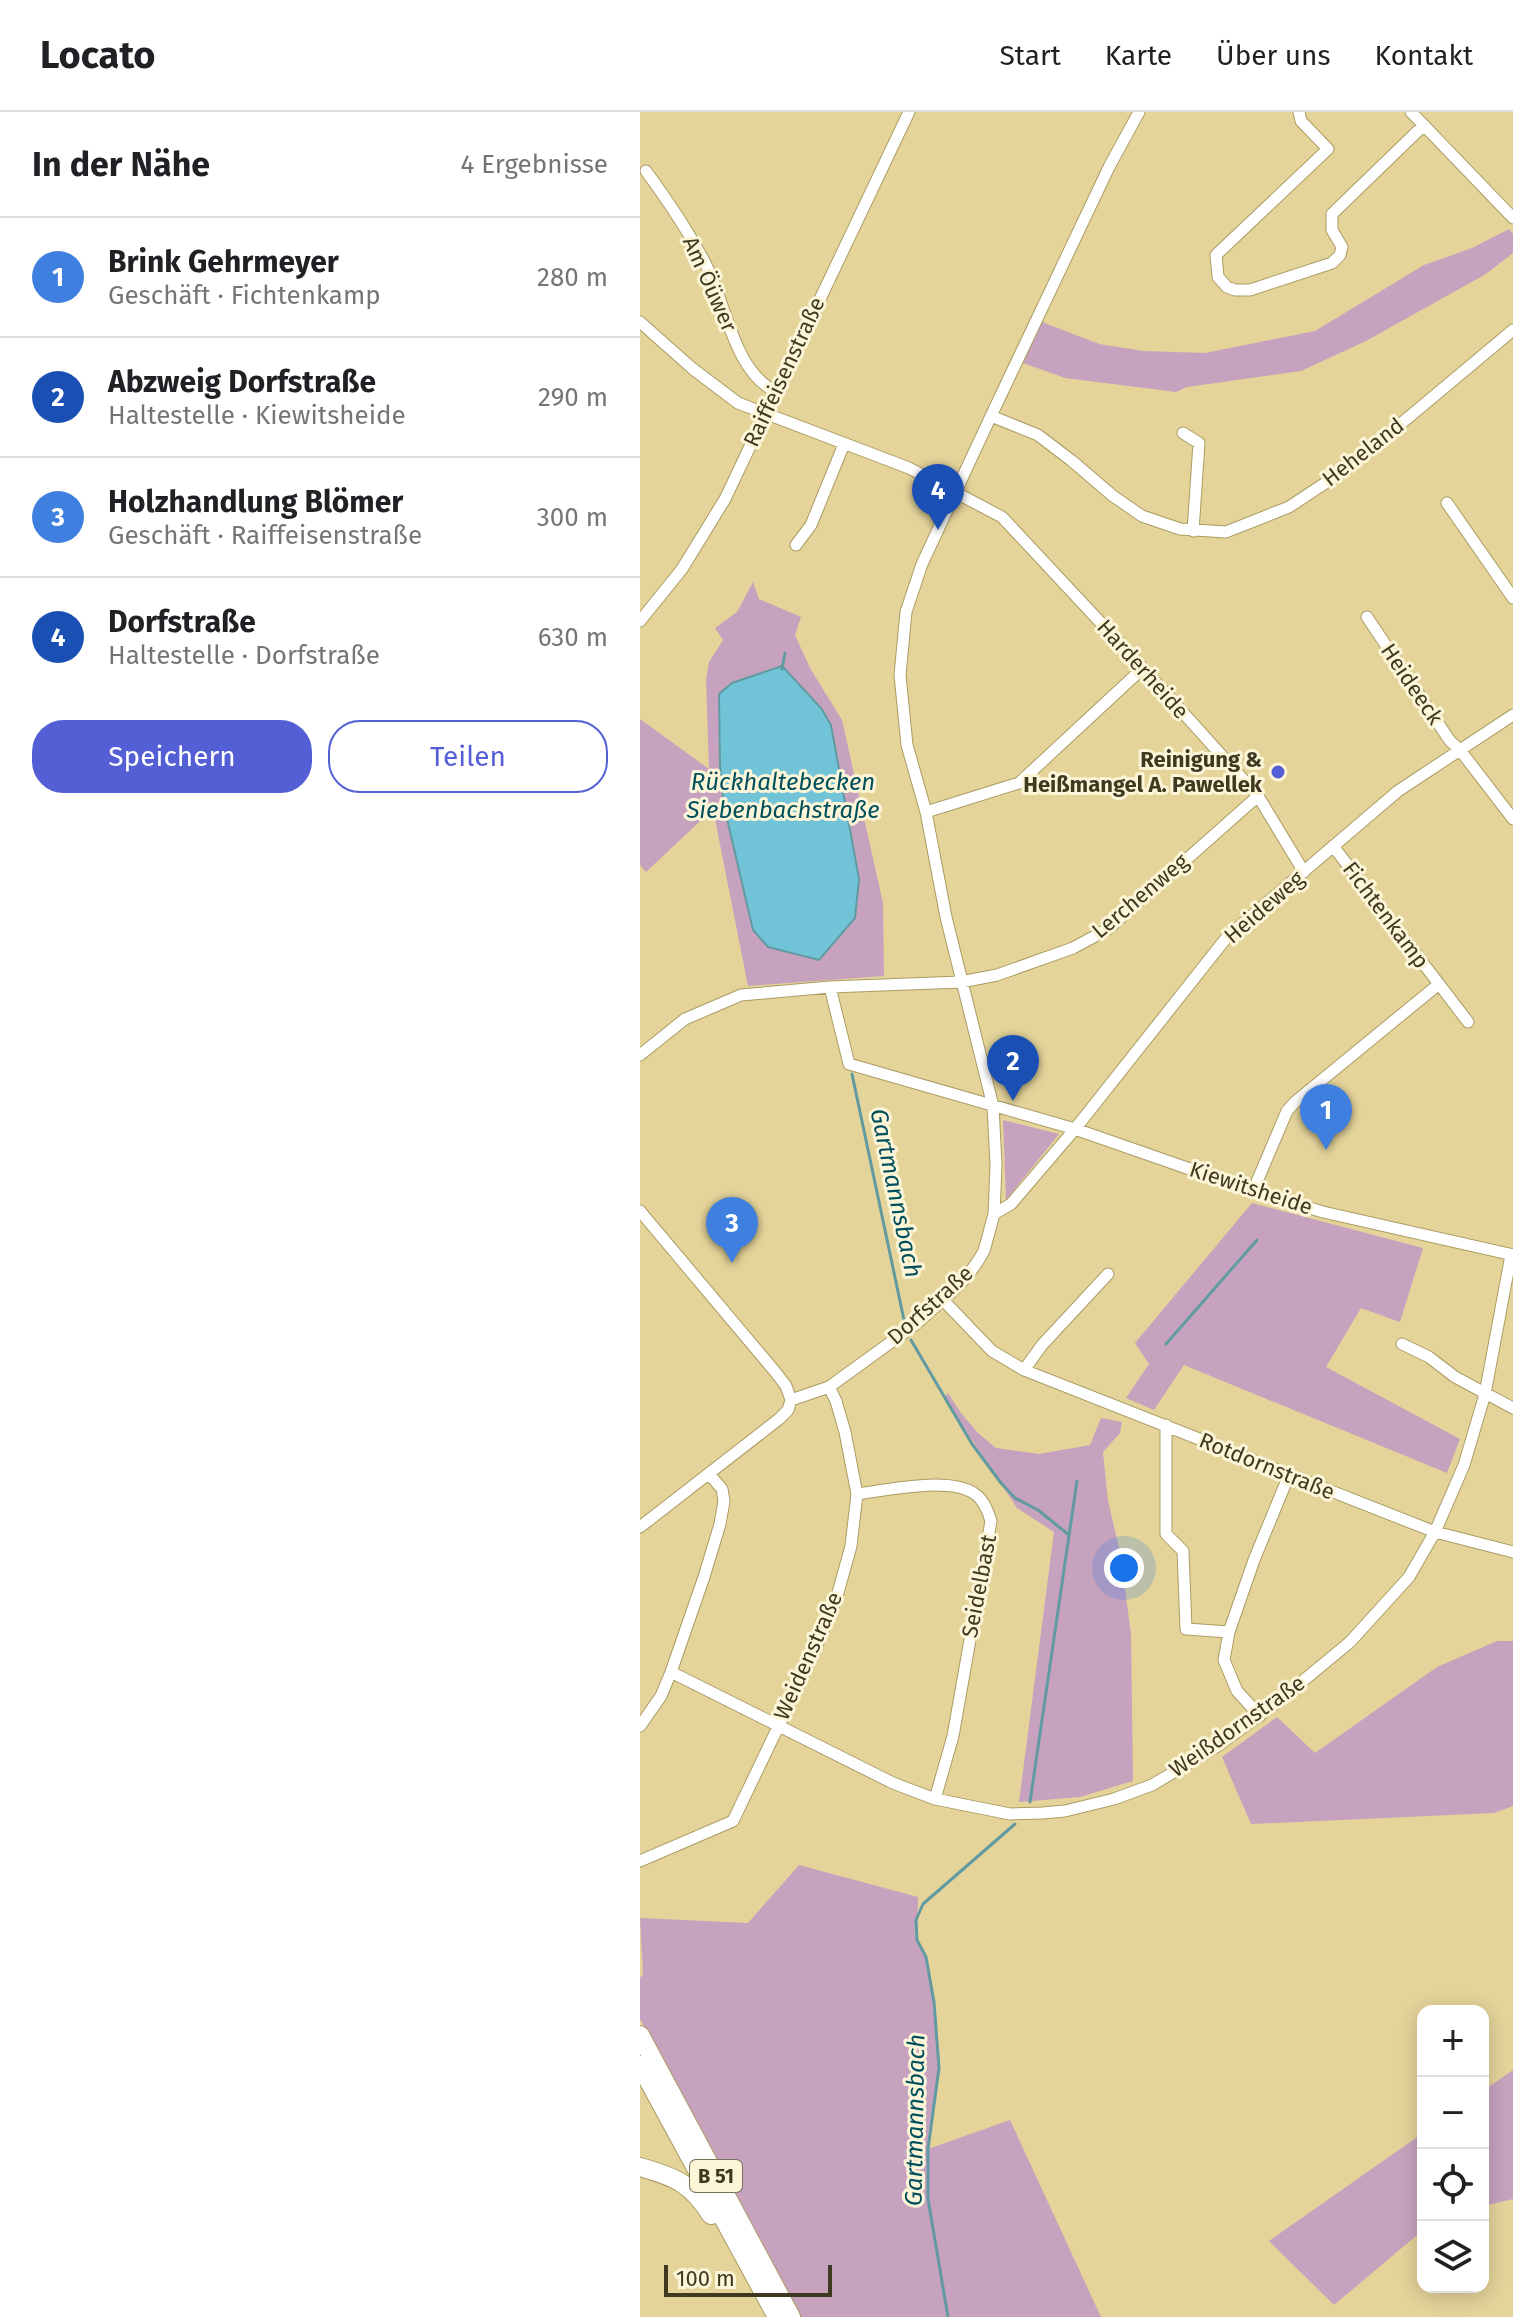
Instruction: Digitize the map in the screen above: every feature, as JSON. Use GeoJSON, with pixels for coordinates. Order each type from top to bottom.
{"type":"FeatureCollection","features":[{"type":"Feature","properties":{"kind":"highway","name":"B 51"},"geometry":{"type":"LineString","coordinates":[[640,2035],[781,2316]]}},
{"type":"Feature","properties":{"kind":"highway","name":"B 51"},"geometry":{"type":"LineString","coordinates":[[640,2065],[781,2316]]}},
{"type":"Feature","properties":{"kind":"highway"},"geometry":{"type":"LineString","coordinates":[[640,2167],[672,2176],[700,2198],[781,2316]]}},
{"type":"Feature","properties":{"kind":"street","name":"Raiffeisenstraße"},"geometry":{"type":"LineString","coordinates":[[640,621],[682,569],[725,499],[909,112]]}},
{"type":"Feature","properties":{"kind":"street","name":"Dorfstraße"},"geometry":{"type":"LineString","coordinates":[[791,1400],[829,1387],[916,1324],[943,1300],[966,1278],[984,1251],[994,1214],[996,1165],[993,1106],[946,917],[926,812],[905,735],[900,675],[906,612],[912,589],[991,416],[1109,167],[1139,112]]}},
{"type":"Feature","properties":{"kind":"street"},"geometry":{"type":"LineString","coordinates":[[1299,112],[1301,121],[1328,149],[1216,255],[1218,277],[1227,287],[1250,290],[1332,263],[1340,255],[1342,247],[1332,230],[1332,214],[1424,125]]}},
{"type":"Feature","properties":{"kind":"street"},"geometry":{"type":"LineString","coordinates":[[1411,112],[1513,218]]}},
{"type":"Feature","properties":{"kind":"street","name":"Am Öüwer"},"geometry":{"type":"LineString","coordinates":[[646,171],[678,216],[706,266],[742,359],[762,385],[776,392]]}},
{"type":"Feature","properties":{"kind":"street","name":"Harderheide"},"geometry":{"type":"LineString","coordinates":[[640,322],[693,369],[738,403],[909,468],[1002,517],[1258,796],[1304,872]]}},
{"type":"Feature","properties":{"kind":"street","name":"Heheland"},"geometry":{"type":"LineString","coordinates":[[991,416],[1038,435],[1142,516],[1180,529],[1226,532],[1289,507],[1348,468],[1513,330]]}},
{"type":"Feature","properties":{"kind":"street"},"geometry":{"type":"LineString","coordinates":[[1183,433],[1199,443],[1193,531]]}},
{"type":"Feature","properties":{"kind":"street"},"geometry":{"type":"LineString","coordinates":[[796,545],[811,525],[844,444]]}},
{"type":"Feature","properties":{"kind":"street"},"geometry":{"type":"LineString","coordinates":[[1447,503],[1513,598]]}},
{"type":"Feature","properties":{"kind":"street","name":"Heideeck"},"geometry":{"type":"LineString","coordinates":[[1367,617],[1450,741],[1513,819]]}},
{"type":"Feature","properties":{"kind":"street"},"geometry":{"type":"LineString","coordinates":[[926,812],[1019,783],[1143,668]]}},
{"type":"Feature","properties":{"kind":"street","name":"Heideweg"},"geometry":{"type":"LineString","coordinates":[[994,1214],[1011,1204],[1075,1129],[1227,937],[1398,791],[1513,715]]}},
{"type":"Feature","properties":{"kind":"street","name":"Lerchenweg"},"geometry":{"type":"LineString","coordinates":[[640,1055],[685,1019],[741,995],[830,987],[961,982],[997,975],[1060,953],[1108,929],[1258,796]]}},
{"type":"Feature","properties":{"kind":"street","name":"Fichtenkamp"},"geometry":{"type":"LineString","coordinates":[[1333,846],[1468,1022]]}},
{"type":"Feature","properties":{"kind":"street","name":"Fichtenkamp"},"geometry":{"type":"LineString","coordinates":[[1253,1191],[1287,1111],[1295,1102],[1439,984]]}},
{"type":"Feature","properties":{"kind":"street","name":"Kiewitsheide"},"geometry":{"type":"LineString","coordinates":[[830,987],[849,1064],[1075,1129],[1323,1212],[1512,1255]]}},
{"type":"Feature","properties":{"kind":"street"},"geometry":{"type":"LineString","coordinates":[[640,1211],[777,1374],[791,1400],[788,1410],[779,1419],[640,1527]]}},
{"type":"Feature","properties":{"kind":"street","name":"Weißdornstraße"},"geometry":{"type":"LineString","coordinates":[[671,1672],[882,1778],[935,1799],[1010,1814],[1065,1811],[1114,1799],[1152,1785],[1216,1747],[1260,1716],[1350,1642],[1409,1577],[1435,1532],[1464,1465],[1485,1394],[1512,1255]]}},
{"type":"Feature","properties":{"kind":"street"},"geometry":{"type":"LineString","coordinates":[[1024,1370],[1042,1345],[1108,1274]]}},
{"type":"Feature","properties":{"kind":"street","name":"Rotdornstraße"},"geometry":{"type":"LineString","coordinates":[[943,1300],[992,1351],[1024,1370],[1435,1532],[1513,1552]]}},
{"type":"Feature","properties":{"kind":"street"},"geometry":{"type":"LineString","coordinates":[[1402,1344],[1513,1408]]}},
{"type":"Feature","properties":{"kind":"street","name":"Weidenstraße"},"geometry":{"type":"LineString","coordinates":[[640,1861],[733,1821],[836,1600],[851,1546],[857,1494],[845,1432],[829,1387]]}},
{"type":"Feature","properties":{"kind":"street"},"geometry":{"type":"LineString","coordinates":[[1166,1425],[1166,1534],[1183,1551],[1186,1629],[1229,1632]]}},
{"type":"Feature","properties":{"kind":"street"},"geometry":{"type":"LineString","coordinates":[[640,1726],[661,1696],[671,1672],[720,1524],[724,1501],[722,1489],[709,1474]]}},
{"type":"Feature","properties":{"kind":"street"},"geometry":{"type":"LineString","coordinates":[[1260,1716],[1237,1691],[1224,1660],[1229,1632],[1254,1560],[1289,1475]]}},
{"type":"Feature","properties":{"kind":"street","name":"Seidelbast"},"geometry":{"type":"LineString","coordinates":[[857,1494],[924,1486],[956,1486],[976,1494],[986,1506],[991,1521],[953,1736],[935,1799]]}},
{"type":"Feature","properties":{"kind":"shaded area"},"geometry":{"type":"Polygon","coordinates":[[[1509,229],[1513,234],[1513,253],[1486,274],[1366,341],[1301,371],[1187,387],[1176,392],[1065,378],[1023,363],[1042,322],[1099,344],[1144,351],[1205,353],[1315,331],[1424,265],[1472,248],[1509,229]]]}},
{"type":"Feature","properties":{"kind":"shaded area"},"geometry":{"type":"Polygon","coordinates":[[[753,582],[759,599],[801,617],[795,635],[810,668],[842,720],[883,903],[884,976],[748,986],[713,809],[646,872],[640,865],[640,719],[709,769],[706,679],[709,662],[723,640],[715,628],[737,612],[753,582]]]}},
{"type":"Feature","properties":{"kind":"shaded area"},"geometry":{"type":"Polygon","coordinates":[[[1003,1120],[1059,1134],[1006,1200],[1003,1120]]]}},
{"type":"Feature","properties":{"kind":"shaded area"},"geometry":{"type":"Polygon","coordinates":[[[1252,1203],[1423,1248],[1400,1322],[1361,1308],[1326,1367],[1460,1439],[1447,1473],[1184,1365],[1154,1410],[1126,1398],[1149,1364],[1135,1343],[1252,1203]]]}},
{"type":"Feature","properties":{"kind":"shaded area"},"geometry":{"type":"Polygon","coordinates":[[[948,1393],[978,1433],[996,1448],[1039,1454],[1090,1445],[1101,1418],[1122,1422],[1120,1433],[1103,1452],[1108,1501],[1120,1552],[1131,1634],[1133,1781],[1080,1797],[1019,1802],[1054,1532],[1017,1508],[944,1398],[948,1393]]]}},
{"type":"Feature","properties":{"kind":"shaded area"},"geometry":{"type":"Polygon","coordinates":[[[1497,1641],[1513,1641],[1513,1806],[1494,1813],[1251,1824],[1222,1757],[1277,1717],[1315,1753],[1437,1667],[1497,1641]]]}},
{"type":"Feature","properties":{"kind":"shaded area"},"geometry":{"type":"Polygon","coordinates":[[[799,1865],[918,1897],[917,1940],[926,1957],[934,2002],[939,2068],[928,2149],[1010,2120],[1101,2317],[800,2317],[640,2019],[640,1978],[643,1974],[640,1918],[748,1923],[799,1865]]]}},
{"type":"Feature","properties":{"kind":"shaded area"},"geometry":{"type":"Polygon","coordinates":[[[1513,2070],[1513,2199],[1489,2205],[1489,2149],[1489,2087],[1513,2070]]]}},
{"type":"Feature","properties":{"kind":"shaded area"},"geometry":{"type":"Polygon","coordinates":[[[1417,2137],[1417,2235],[1334,2305],[1269,2241],[1417,2137]]]}},
{"type":"Feature","properties":{"kind":"water","name":"Rückhaltebecken Siebenbachstraße"},"geometry":{"type":"Polygon","coordinates":[[[782,666],[821,708],[831,725],[859,879],[855,918],[819,960],[768,947],[753,930],[724,806],[719,694],[732,683],[782,666]]]}},
{"type":"Feature","properties":{"kind":"waterway","name":"Gartmannsbach"},"geometry":{"type":"LineString","coordinates":[[782,669],[785,653]]}},
{"type":"Feature","properties":{"kind":"waterway","name":"Gartmannsbach"},"geometry":{"type":"LineString","coordinates":[[852,1074],[904,1320]]}},
{"type":"Feature","properties":{"kind":"waterway"},"geometry":{"type":"LineString","coordinates":[[1166,1344],[1257,1240]]}},
{"type":"Feature","properties":{"kind":"waterway","name":"Gartmannsbach"},"geometry":{"type":"LineString","coordinates":[[911,1340],[972,1444],[1001,1483],[1015,1498],[1038,1510],[1069,1535]]}},
{"type":"Feature","properties":{"kind":"waterway","name":"Gartmannsbach"},"geometry":{"type":"LineString","coordinates":[[1030,1802],[1077,1481]]}},
{"type":"Feature","properties":{"kind":"waterway","name":"Gartmannsbach"},"geometry":{"type":"LineString","coordinates":[[948,2317],[928,2199],[928,2149],[939,2068],[934,2002],[926,1957],[917,1940],[916,1920],[923,1904],[1015,1824]]}},
{"type":"Feature","properties":{"kind":"place","name":"Dorfstraße"},"geometry":{"type":"Point","coordinates":[938,530]}},
{"type":"Feature","properties":{"kind":"place","name":"Reinigung & Heißmangel A. Pawellek"},"geometry":{"type":"Point","coordinates":[1278,772]}},
{"type":"Feature","properties":{"kind":"place","name":"Abzweig Dorfstraße"},"geometry":{"type":"Point","coordinates":[1013,1101]}},
{"type":"Feature","properties":{"kind":"place","name":"Brink Gehrmeyer"},"geometry":{"type":"Point","coordinates":[1326,1150]}},
{"type":"Feature","properties":{"kind":"place","name":"Holzhandlung Blömer"},"geometry":{"type":"Point","coordinates":[732,1263]}}]}
